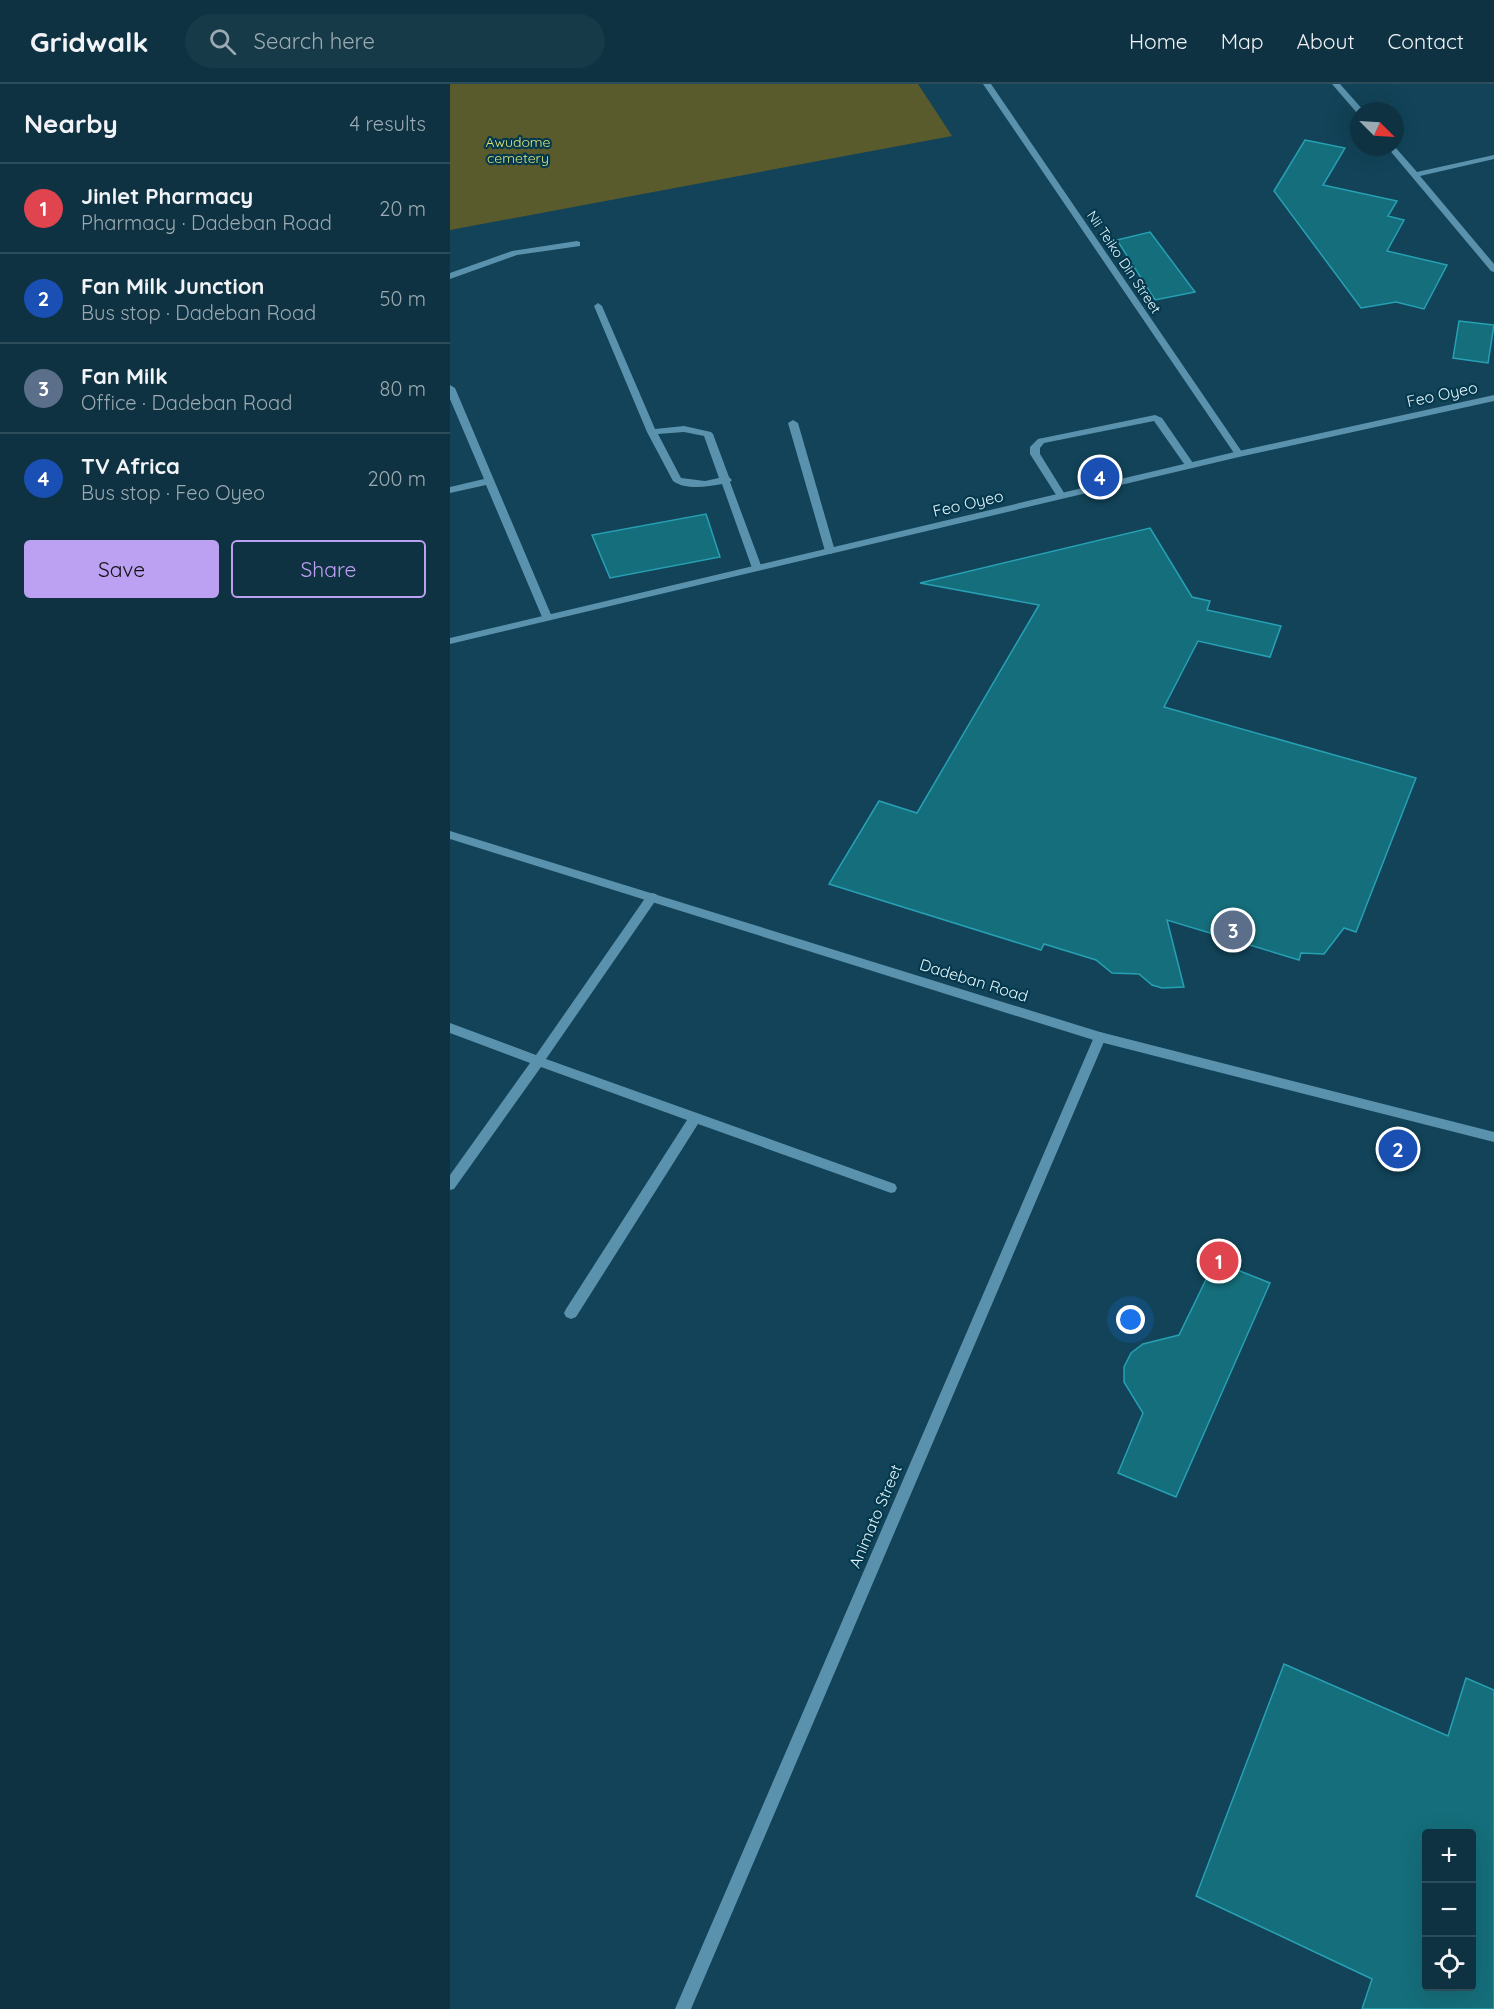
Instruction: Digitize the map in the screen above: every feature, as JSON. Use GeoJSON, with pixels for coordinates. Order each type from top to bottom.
{"type":"FeatureCollection","features":[{"type":"Feature","properties":{"kind":"street","name":"Nii Teiko Din Street"},"geometry":{"type":"LineString","coordinates":[[987,84],[1239,454]]}},
{"type":"Feature","properties":{"kind":"street"},"geometry":{"type":"LineString","coordinates":[[1336,84],[1352,102]]}},
{"type":"Feature","properties":{"kind":"street"},"geometry":{"type":"LineString","coordinates":[[1399,156],[1494,269]]}},
{"type":"Feature","properties":{"kind":"street"},"geometry":{"type":"LineString","coordinates":[[1415,174],[1494,157]]}},
{"type":"Feature","properties":{"kind":"street"},"geometry":{"type":"LineString","coordinates":[[450,276],[515,253],[577,244]]}},
{"type":"Feature","properties":{"kind":"street"},"geometry":{"type":"LineString","coordinates":[[598,306],[652,432],[678,481],[705,484],[727,480]]}},
{"type":"Feature","properties":{"kind":"street"},"geometry":{"type":"LineString","coordinates":[[450,388],[547,617]]}},
{"type":"Feature","properties":{"kind":"street","name":"Feo Oyeo"},"geometry":{"type":"LineString","coordinates":[[450,641],[1239,454],[1494,398]]}},
{"type":"Feature","properties":{"kind":"street"},"geometry":{"type":"LineString","coordinates":[[1061,496],[1035,454],[1035,447],[1041,441],[1155,418],[1159,420],[1190,466]]}},
{"type":"Feature","properties":{"kind":"street"},"geometry":{"type":"LineString","coordinates":[[794,423],[830,551]]}},
{"type":"Feature","properties":{"kind":"street"},"geometry":{"type":"LineString","coordinates":[[652,432],[696,429],[708,434],[727,480],[757,568]]}},
{"type":"Feature","properties":{"kind":"street"},"geometry":{"type":"LineString","coordinates":[[450,490],[489,481]]}},
{"type":"Feature","properties":{"kind":"street","name":"Dadeban Road"},"geometry":{"type":"LineString","coordinates":[[450,835],[1100,1037],[1494,1137]]}},
{"type":"Feature","properties":{"kind":"street"},"geometry":{"type":"LineString","coordinates":[[450,1185],[652,897]]}},
{"type":"Feature","properties":{"kind":"street"},"geometry":{"type":"LineString","coordinates":[[450,1028],[891,1188]]}},
{"type":"Feature","properties":{"kind":"street","name":"Animato Street"},"geometry":{"type":"LineString","coordinates":[[683,2009],[1100,1037]]}},
{"type":"Feature","properties":{"kind":"street"},"geometry":{"type":"LineString","coordinates":[[572,1313],[696,1117]]}},
{"type":"Feature","properties":{"kind":"green space","name":"Awudome cemetery"},"geometry":{"type":"Polygon","coordinates":[[[450,84],[918,84],[952,136],[450,230],[450,84]]]}},
{"type":"Feature","properties":{"kind":"building"},"geometry":{"type":"Polygon","coordinates":[[[1305,140],[1345,148],[1323,185],[1397,201],[1388,216],[1404,220],[1387,251],[1447,265],[1424,309],[1396,302],[1361,308],[1274,191],[1305,140]]]}},
{"type":"Feature","properties":{"kind":"building"},"geometry":{"type":"Polygon","coordinates":[[[1150,232],[1195,292],[1155,300],[1117,240],[1150,232]]]}},
{"type":"Feature","properties":{"kind":"building"},"geometry":{"type":"Polygon","coordinates":[[[1459,321],[1494,325],[1488,363],[1453,358],[1459,321]]]}},
{"type":"Feature","properties":{"kind":"building"},"geometry":{"type":"Polygon","coordinates":[[[706,514],[720,557],[610,578],[592,535],[706,514]]]}},
{"type":"Feature","properties":{"kind":"building"},"geometry":{"type":"Polygon","coordinates":[[[1150,528],[1192,597],[1210,601],[1207,610],[1281,626],[1270,657],[1198,641],[1164,707],[1416,778],[1356,932],[1344,928],[1324,954],[1301,953],[1299,960],[1167,920],[1184,987],[1162,988],[1152,985],[1139,974],[1112,973],[1096,960],[1044,944],[1041,950],[829,884],[879,801],[917,813],[1039,605],[920,583],[1150,528]]]}},
{"type":"Feature","properties":{"kind":"building"},"geometry":{"type":"Polygon","coordinates":[[[1215,1261],[1270,1283],[1176,1497],[1118,1473],[1143,1413],[1124,1382],[1124,1367],[1131,1353],[1143,1344],[1179,1335],[1215,1261]]]}},
{"type":"Feature","properties":{"kind":"building"},"geometry":{"type":"Polygon","coordinates":[[[1284,1664],[1448,1736],[1466,1678],[1494,1690],[1494,2009],[1362,2009],[1372,1979],[1196,1896],[1284,1664]]]}},
{"type":"Feature","properties":{"kind":"place","name":"TV Africa"},"geometry":{"type":"Point","coordinates":[1100,477]}},
{"type":"Feature","properties":{"kind":"place","name":"Fan Milk"},"geometry":{"type":"Point","coordinates":[1233,930]}},
{"type":"Feature","properties":{"kind":"place","name":"Fan Milk Junction"},"geometry":{"type":"Point","coordinates":[1398,1149]}},
{"type":"Feature","properties":{"kind":"place","name":"Jinlet Pharmacy"},"geometry":{"type":"Point","coordinates":[1219,1261]}}]}
